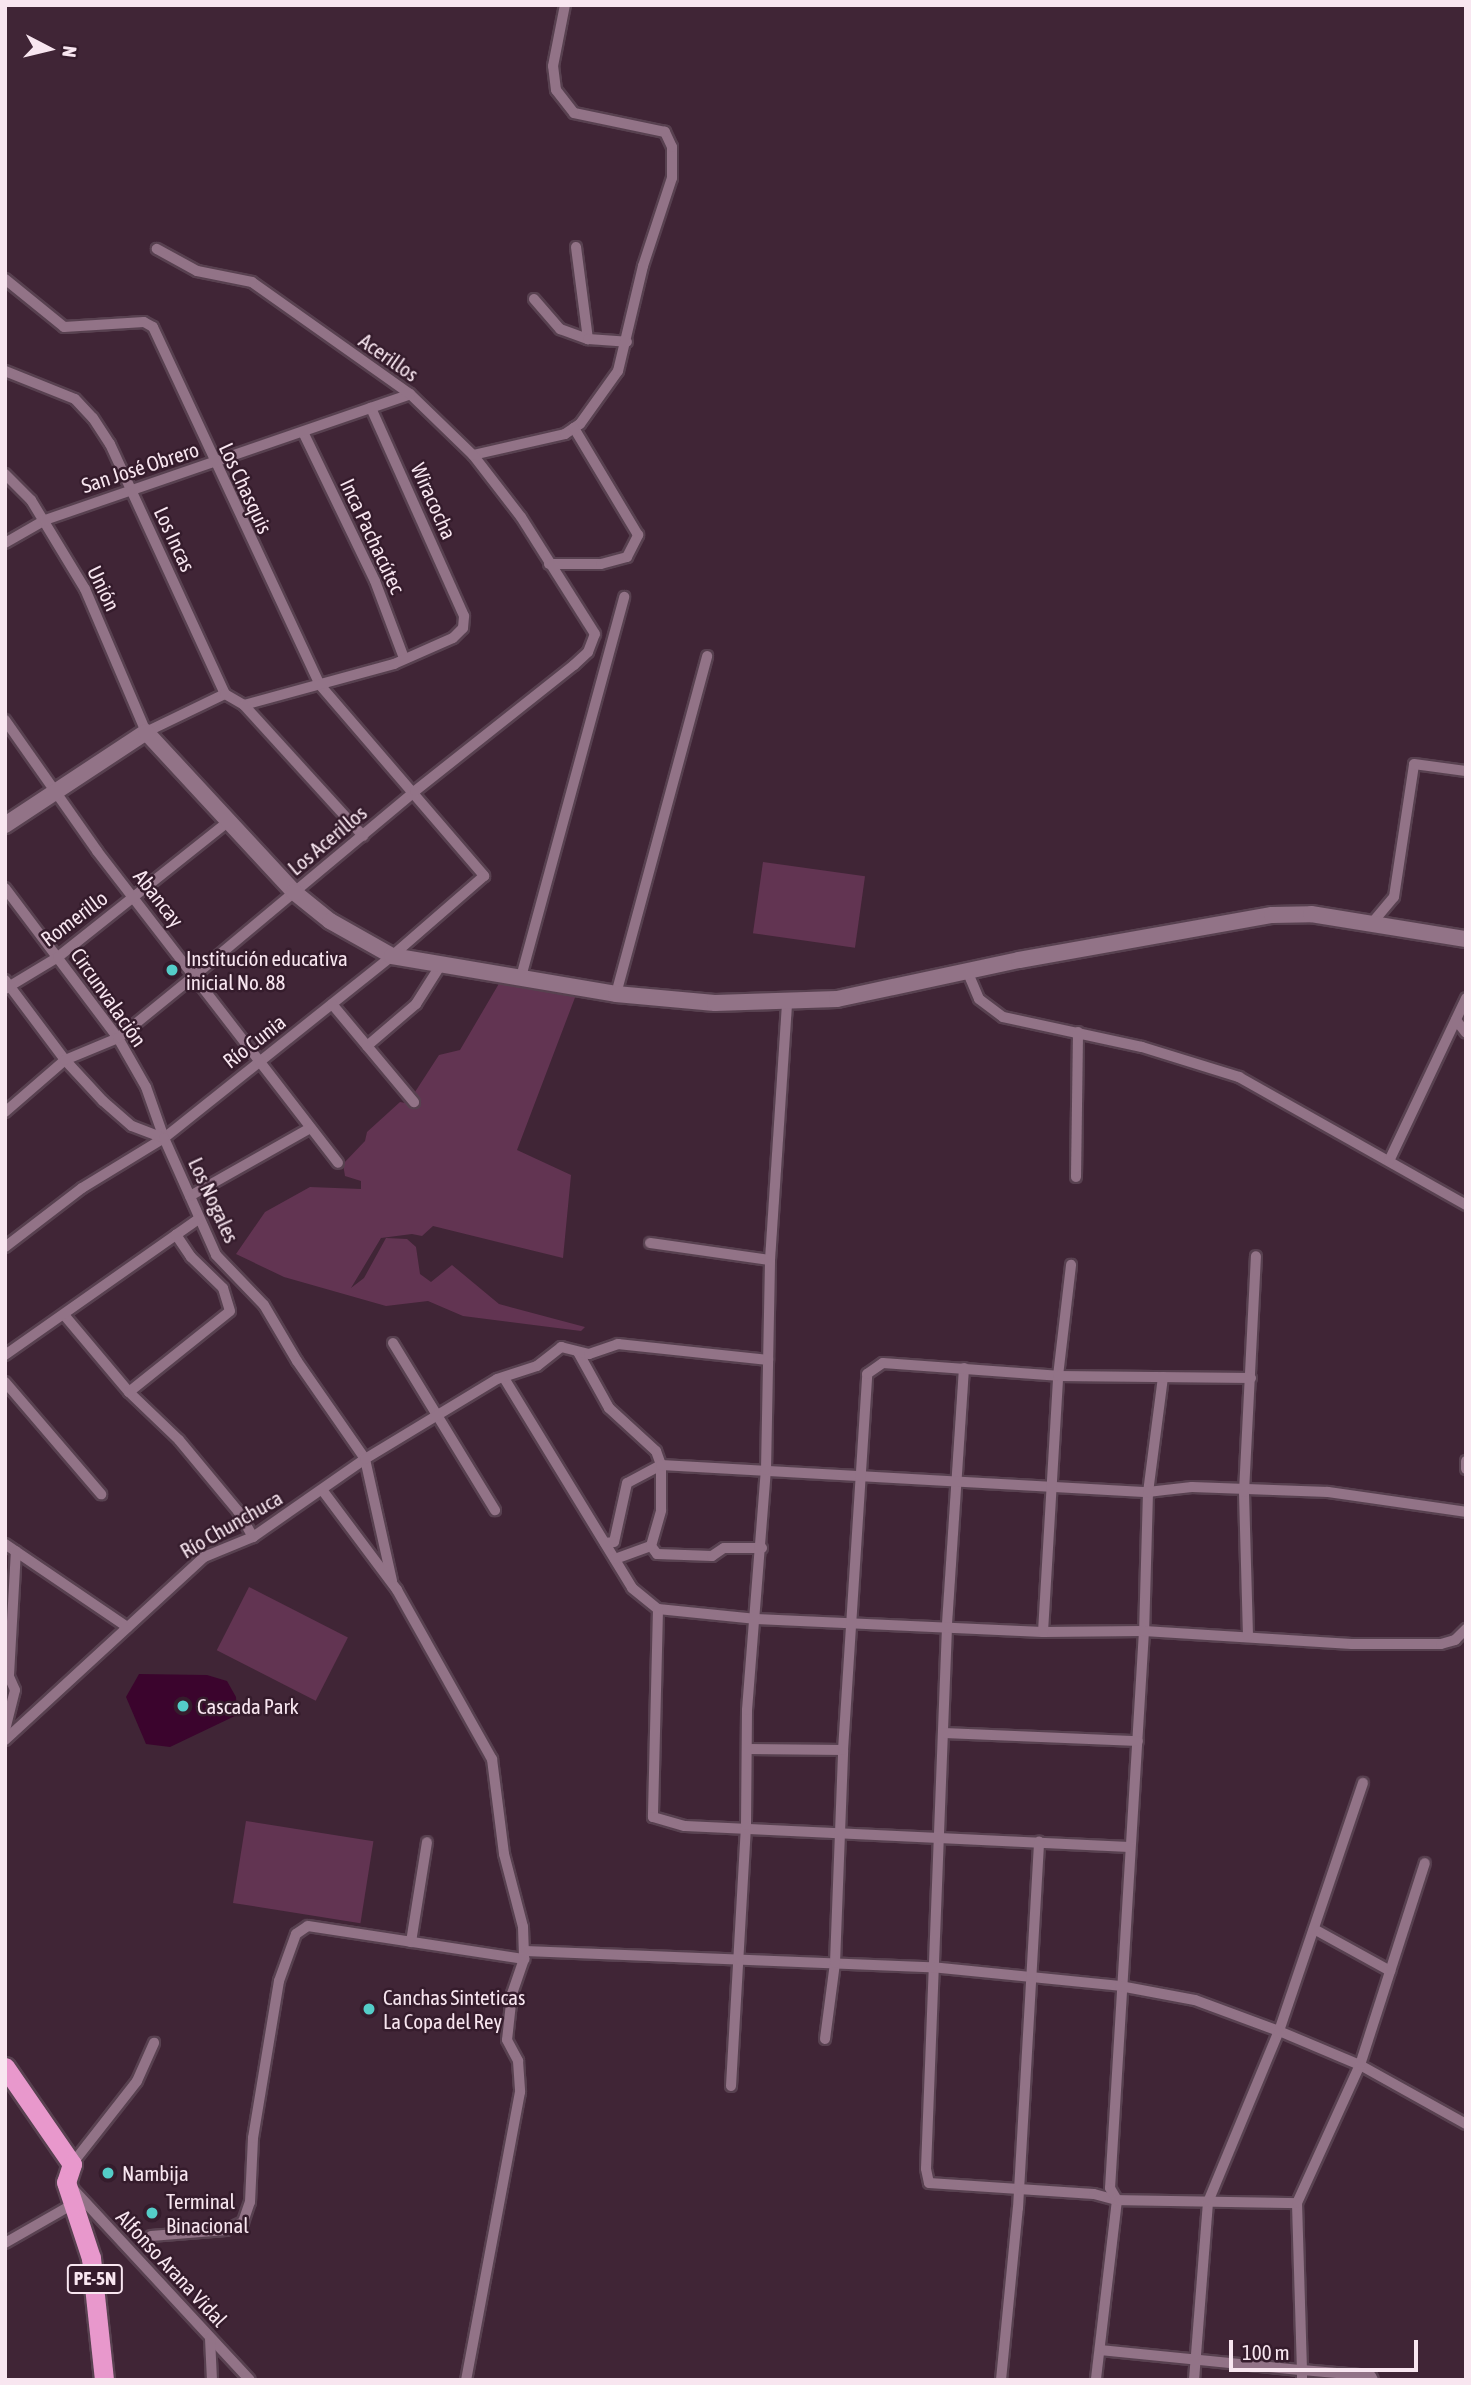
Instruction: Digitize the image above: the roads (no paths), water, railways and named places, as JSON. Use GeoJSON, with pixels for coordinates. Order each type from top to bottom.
{"type":"FeatureCollection","features":[{"type":"Feature","properties":{"kind":"highway","name":"PE-5N"},"geometry":{"type":"LineString","coordinates":[[5,2067],[69,2173],[74,2204],[91,2258],[104,2380]]}},
{"type":"Feature","properties":{"kind":"street"},"geometry":{"type":"LineString","coordinates":[[473,454],[574,428],[618,371],[643,266],[672,178],[672,147],[665,131],[574,113],[556,90],[553,66],[565,5]]}},
{"type":"Feature","properties":{"kind":"street"},"geometry":{"type":"LineString","coordinates":[[576,247],[588,339]]}},
{"type":"Feature","properties":{"kind":"street","name":"Acerillos"},"geometry":{"type":"LineString","coordinates":[[157,249],[197,271],[252,282],[410,394],[473,454],[549,564]]}},
{"type":"Feature","properties":{"kind":"street","name":"Los Chasquis"},"geometry":{"type":"LineString","coordinates":[[5,279],[64,327],[144,322],[153,327],[212,463],[320,685],[415,791]]}},
{"type":"Feature","properties":{"kind":"street"},"geometry":{"type":"LineString","coordinates":[[534,299],[560,329],[588,339],[627,342]]}},
{"type":"Feature","properties":{"kind":"street","name":"Los Incas"},"geometry":{"type":"LineString","coordinates":[[5,371],[75,399],[110,444],[225,694]]}},
{"type":"Feature","properties":{"kind":"street","name":"San José Obrero"},"geometry":{"type":"LineString","coordinates":[[5,543],[45,520],[410,394]]}},
{"type":"Feature","properties":{"kind":"street","name":"Wiracocha"},"geometry":{"type":"LineString","coordinates":[[371,408],[464,622],[459,633],[404,657]]}},
{"type":"Feature","properties":{"kind":"street"},"geometry":{"type":"LineString","coordinates":[[549,564],[601,564],[628,557],[638,535],[574,428]]}},
{"type":"Feature","properties":{"kind":"street","name":"Inca Pachacútec"},"geometry":{"type":"LineString","coordinates":[[303,432],[374,581],[404,657]]}},
{"type":"Feature","properties":{"kind":"street","name":"Unión"},"geometry":{"type":"LineString","coordinates":[[5,474],[45,520],[85,589],[146,732]]}},
{"type":"Feature","properties":{"kind":"street","name":"Los Acerillos"},"geometry":{"type":"LineString","coordinates":[[5,1112],[65,1060],[118,1038],[415,791],[588,652],[595,634],[549,564]]}},
{"type":"Feature","properties":{"kind":"street"},"geometry":{"type":"LineString","coordinates":[[521,977],[624,597]]}},
{"type":"Feature","properties":{"kind":"street"},"geometry":{"type":"LineString","coordinates":[[616,994],[707,656]]}},
{"type":"Feature","properties":{"kind":"street"},"geometry":{"type":"LineString","coordinates":[[244,705],[320,685],[404,657]]}},
{"type":"Feature","properties":{"kind":"street"},"geometry":{"type":"LineString","coordinates":[[5,825],[146,732],[225,694],[244,705],[363,836]]}},
{"type":"Feature","properties":{"kind":"street","name":"Abancay"},"geometry":{"type":"LineString","coordinates":[[5,720],[134,897],[338,1163]]}},
{"type":"Feature","properties":{"kind":"street"},"geometry":{"type":"LineString","coordinates":[[146,732],[294,892],[330,920],[392,956],[616,994],[715,1003],[837,999],[1272,915],[1311,915],[1466,939]]}},
{"type":"Feature","properties":{"kind":"street"},"geometry":{"type":"LineString","coordinates":[[1372,923],[1394,897],[1414,764],[1466,771]]}},
{"type":"Feature","properties":{"kind":"street","name":"Río Cunia"},"geometry":{"type":"LineString","coordinates":[[5,1247],[82,1188],[164,1138],[392,956],[484,876],[415,791]]}},
{"type":"Feature","properties":{"kind":"street","name":"Romerillo"},"geometry":{"type":"LineString","coordinates":[[6,985],[58,957],[228,822]]}},
{"type":"Feature","properties":{"kind":"street","name":"Circunvalación"},"geometry":{"type":"LineString","coordinates":[[5,888],[118,1038],[146,1087],[164,1138]]}},
{"type":"Feature","properties":{"kind":"street"},"geometry":{"type":"LineString","coordinates":[[367,1046],[416,1004],[440,966]]}},
{"type":"Feature","properties":{"kind":"street"},"geometry":{"type":"LineString","coordinates":[[968,972],[989,1010],[1239,1077],[1466,1205]]}},
{"type":"Feature","properties":{"kind":"street"},"geometry":{"type":"LineString","coordinates":[[6,985],[65,1060],[132,1126],[164,1138]]}},
{"type":"Feature","properties":{"kind":"street"},"geometry":{"type":"LineString","coordinates":[[1389,1161],[1466,998]]}},
{"type":"Feature","properties":{"kind":"street"},"geometry":{"type":"LineString","coordinates":[[731,2086],[748,1749],[766,1470],[770,1260],[788,1001]]}},
{"type":"Feature","properties":{"kind":"street"},"geometry":{"type":"LineString","coordinates":[[332,1004],[414,1102]]}},
{"type":"Feature","properties":{"kind":"street"},"geometry":{"type":"LineString","coordinates":[[1456,1020],[1466,1033]]}},
{"type":"Feature","properties":{"kind":"street"},"geometry":{"type":"LineString","coordinates":[[1076,1177],[1078,1032]]}},
{"type":"Feature","properties":{"kind":"street"},"geometry":{"type":"LineString","coordinates":[[190,1196],[310,1128]]}},
{"type":"Feature","properties":{"kind":"street","name":"Los Nogales"},"geometry":{"type":"LineString","coordinates":[[164,1138],[190,1196],[197,1220],[216,1255],[264,1304],[297,1361],[365,1459]]}},
{"type":"Feature","properties":{"kind":"street"},"geometry":{"type":"LineString","coordinates":[[5,1355],[65,1317],[197,1220]]}},
{"type":"Feature","properties":{"kind":"street"},"geometry":{"type":"LineString","coordinates":[[129,1392],[230,1311],[223,1288],[191,1257],[176,1235]]}},
{"type":"Feature","properties":{"kind":"street"},"geometry":{"type":"LineString","coordinates":[[650,1243],[770,1260]]}},
{"type":"Feature","properties":{"kind":"street"},"geometry":{"type":"LineString","coordinates":[[1248,1636],[1244,1492],[1256,1256]]}},
{"type":"Feature","properties":{"kind":"street"},"geometry":{"type":"LineString","coordinates":[[1043,1632],[1058,1376],[1071,1265]]}},
{"type":"Feature","properties":{"kind":"street"},"geometry":{"type":"LineString","coordinates":[[65,1317],[129,1392],[179,1440],[238,1511],[254,1537]]}},
{"type":"Feature","properties":{"kind":"street"},"geometry":{"type":"LineString","coordinates":[[393,1343],[495,1510]]}},
{"type":"Feature","properties":{"kind":"street","name":"Río Chunchuca"},"geometry":{"type":"LineString","coordinates":[[5,1740],[204,1557],[254,1537],[365,1459],[504,1378],[537,1366],[561,1347],[594,1353],[618,1343],[768,1360]]}},
{"type":"Feature","properties":{"kind":"street"},"geometry":{"type":"LineString","coordinates":[[578,1352],[609,1408],[656,1451],[661,1465],[661,1510],[651,1546]]}},
{"type":"Feature","properties":{"kind":"street"},"geometry":{"type":"LineString","coordinates":[[825,2039],[835,1963],[843,1751],[867,1374],[874,1365],[964,1368],[1058,1376],[1251,1378]]}},
{"type":"Feature","properties":{"kind":"street"},"geometry":{"type":"LineString","coordinates":[[964,1368],[947,1627],[940,1838],[931,1967],[925,2159],[929,2183],[1094,2194],[1117,2200],[1297,2203]]}},
{"type":"Feature","properties":{"kind":"street"},"geometry":{"type":"LineString","coordinates":[[1096,2380],[1117,2200],[1110,2188],[1120,1986],[1138,1741],[1148,1492],[1163,1377]]}},
{"type":"Feature","properties":{"kind":"street"},"geometry":{"type":"LineString","coordinates":[[504,1378],[632,1588],[658,1609],[756,1619],[853,1621],[1043,1632],[1144,1631],[1441,1644],[1455,1640],[1466,1629]]}},
{"type":"Feature","properties":{"kind":"street"},"geometry":{"type":"LineString","coordinates":[[5,1382],[101,1494]]}},
{"type":"Feature","properties":{"kind":"street"},"geometry":{"type":"LineString","coordinates":[[365,1459],[393,1584]]}},
{"type":"Feature","properties":{"kind":"street"},"geometry":{"type":"LineString","coordinates":[[1466,1461],[1466,1469]]}},
{"type":"Feature","properties":{"kind":"street"},"geometry":{"type":"LineString","coordinates":[[605,1543],[614,1542],[627,1483],[661,1465],[1148,1492],[1192,1487],[1244,1492],[1362,1495],[1466,1512]]}},
{"type":"Feature","properties":{"kind":"street"},"geometry":{"type":"LineString","coordinates":[[323,1491],[393,1584],[492,1759],[504,1854],[523,1927],[524,1955],[512,1994],[507,2040],[518,2061],[520,2092],[466,2380]]}},
{"type":"Feature","properties":{"kind":"street"},"geometry":{"type":"LineString","coordinates":[[5,1544],[127,1627]]}},
{"type":"Feature","properties":{"kind":"street"},"geometry":{"type":"LineString","coordinates":[[651,1546],[657,1554],[712,1556],[724,1548],[762,1548]]}},
{"type":"Feature","properties":{"kind":"street"},"geometry":{"type":"LineString","coordinates":[[615,1559],[651,1546]]}},
{"type":"Feature","properties":{"kind":"street"},"geometry":{"type":"LineString","coordinates":[[5,1730],[15,1690],[7,1673],[16,1551]]}},
{"type":"Feature","properties":{"kind":"street"},"geometry":{"type":"LineString","coordinates":[[658,1609],[653,1817],[685,1826],[746,1825],[840,1833],[1130,1847]]}},
{"type":"Feature","properties":{"kind":"street"},"geometry":{"type":"LineString","coordinates":[[944,1733],[1138,1741]]}},
{"type":"Feature","properties":{"kind":"street"},"geometry":{"type":"LineString","coordinates":[[748,1749],[843,1751]]}},
{"type":"Feature","properties":{"kind":"street"},"geometry":{"type":"LineString","coordinates":[[1194,2380],[1208,2202],[1279,2031],[1363,1783]]}},
{"type":"Feature","properties":{"kind":"street"},"geometry":{"type":"LineString","coordinates":[[411,1942],[427,1842]]}},
{"type":"Feature","properties":{"kind":"street"},"geometry":{"type":"LineString","coordinates":[[1001,2380],[1019,2191],[1039,1842]]}},
{"type":"Feature","properties":{"kind":"street"},"geometry":{"type":"LineString","coordinates":[[1302,2375],[1297,2203],[1360,2065],[1425,1863]]}},
{"type":"Feature","properties":{"kind":"street"},"geometry":{"type":"LineString","coordinates":[[151,2236],[226,2230],[243,2222],[250,2202],[253,2138],[279,1981],[296,1934],[308,1926],[411,1942],[524,1955],[931,1967],[1032,1975],[1120,1986],[1195,2000],[1279,2031],[1360,2065],[1466,2124]]}},
{"type":"Feature","properties":{"kind":"street"},"geometry":{"type":"LineString","coordinates":[[1314,1929],[1390,1971]]}},
{"type":"Feature","properties":{"kind":"street"},"geometry":{"type":"LineString","coordinates":[[69,2173],[137,2081],[153,2043]]}},
{"type":"Feature","properties":{"kind":"street","name":"Alfonso Arana Vidal"},"geometry":{"type":"LineString","coordinates":[[69,2173],[210,2338],[250,2380]]}},
{"type":"Feature","properties":{"kind":"street"},"geometry":{"type":"LineString","coordinates":[[5,2243],[74,2204]]}},
{"type":"Feature","properties":{"kind":"street"},"geometry":{"type":"LineString","coordinates":[[210,2338],[212,2380]]}},
{"type":"Feature","properties":{"kind":"street"},"geometry":{"type":"LineString","coordinates":[[1100,2350],[1195,2358],[1302,2375],[1371,2376],[1373,2380]]}},
{"type":"Feature","properties":{"kind":"place","name":"Institución educativa inicial No. 88"},"geometry":{"type":"Point","coordinates":[172,970]}},
{"type":"Feature","properties":{"kind":"place","name":"Cascada Park"},"geometry":{"type":"Point","coordinates":[183,1706]}},
{"type":"Feature","properties":{"kind":"place","name":"Canchas Sinteticas La Copa del Rey"},"geometry":{"type":"Point","coordinates":[369,2009]}},
{"type":"Feature","properties":{"kind":"place","name":"Nambija"},"geometry":{"type":"Point","coordinates":[108,2173]}},
{"type":"Feature","properties":{"kind":"place","name":"Terminal Binacional"},"geometry":{"type":"Point","coordinates":[152,2213]}}]}
